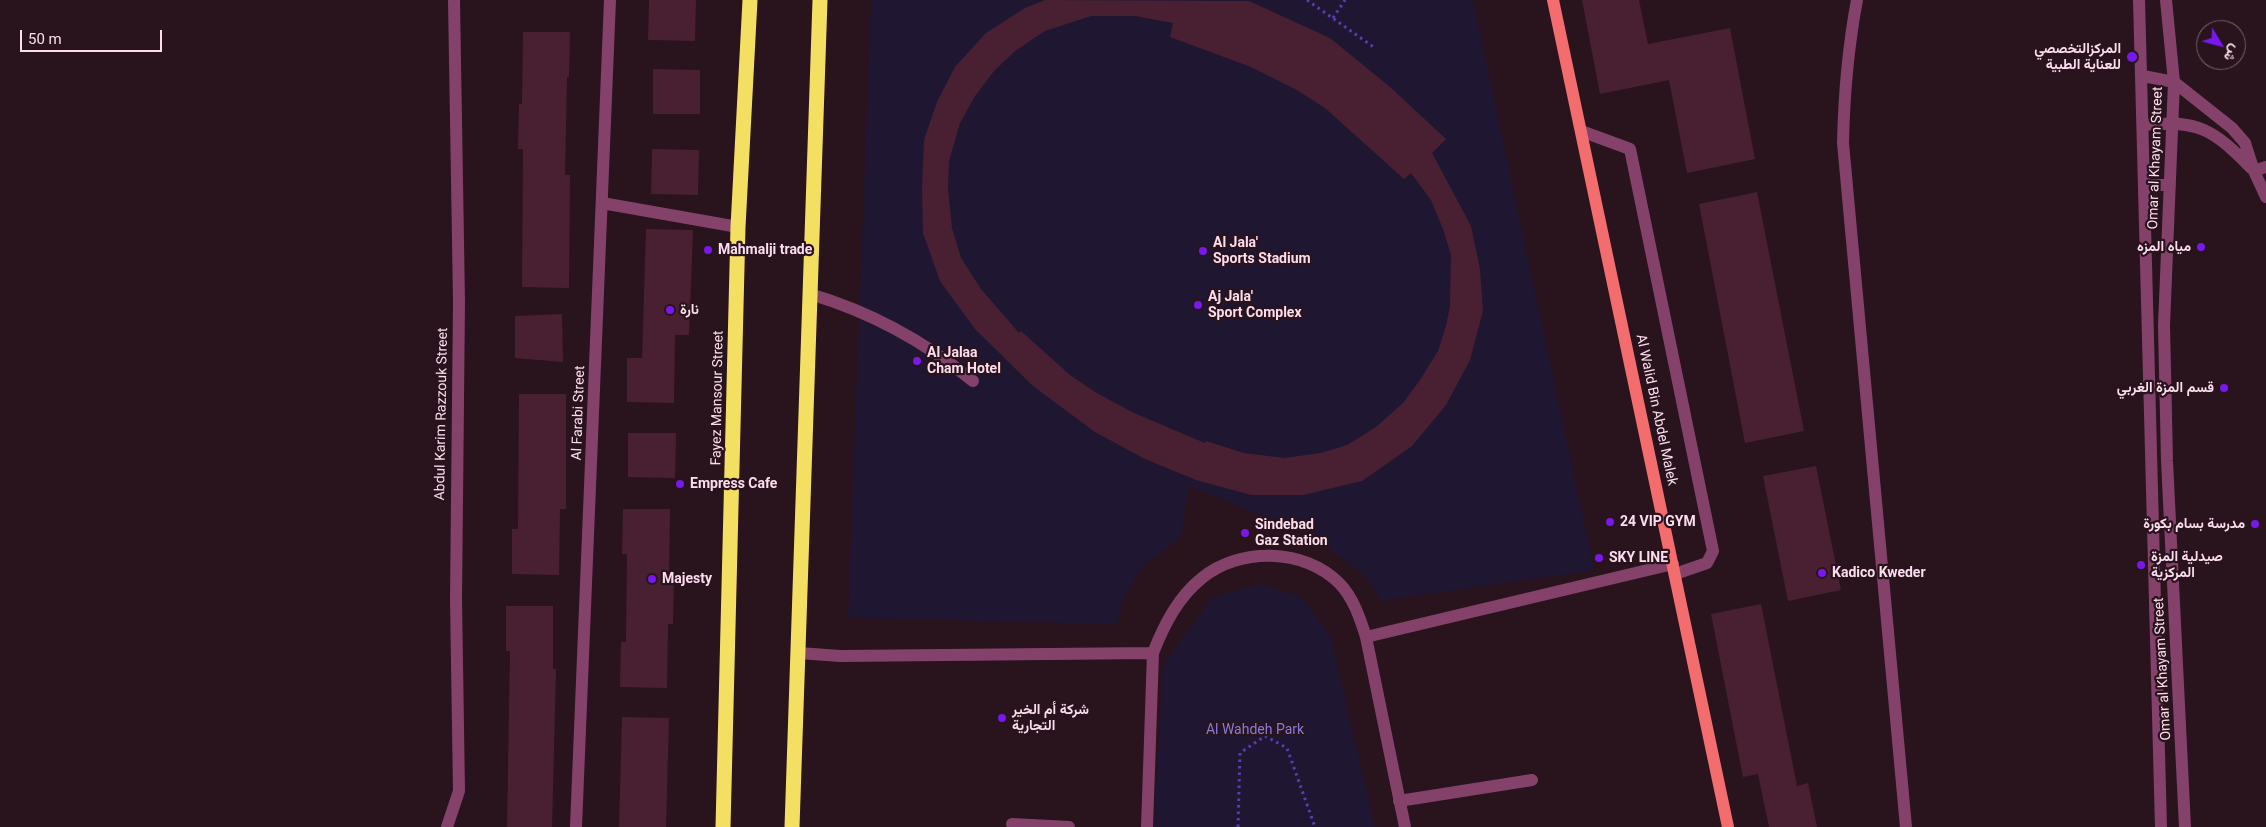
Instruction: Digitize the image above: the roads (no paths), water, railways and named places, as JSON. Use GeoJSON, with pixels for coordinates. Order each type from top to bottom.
{"type":"FeatureCollection","features":[{"type":"Feature","properties":{"kind":"highway","name":"Fayez Mansour Street"},"geometry":{"type":"LineString","coordinates":[[723,827],[738,227],[750,0]]}},
{"type":"Feature","properties":{"kind":"highway"},"geometry":{"type":"LineString","coordinates":[[792,827],[800,653],[820,0]]}},
{"type":"Feature","properties":{"kind":"main road","name":"Al Walid Bin Abdel Malek"},"geometry":{"type":"LineString","coordinates":[[1553,0],[1728,827]]}},
{"type":"Feature","properties":{"kind":"street","name":"Abdul Karim Razzouk Street"},"geometry":{"type":"LineString","coordinates":[[448,827],[459,791],[456,599],[458,301],[454,0]]}},
{"type":"Feature","properties":{"kind":"street","name":"Al Farabi Street"},"geometry":{"type":"LineString","coordinates":[[576,827],[610,0]]}},
{"type":"Feature","properties":{"kind":"street"},"geometry":{"type":"LineString","coordinates":[[1857,0],[1848,48],[1844,92],[1843,143],[1906,827]]}},
{"type":"Feature","properties":{"kind":"street","name":"Omar al Khayam Street"},"geometry":{"type":"LineString","coordinates":[[2139,0],[2146,185],[2161,827]]}},
{"type":"Feature","properties":{"kind":"street","name":"Omar al Khayam Street"},"geometry":{"type":"LineString","coordinates":[[2166,0],[2174,82],[2164,325],[2167,461],[2185,827]]}},
{"type":"Feature","properties":{"kind":"street"},"geometry":{"type":"LineString","coordinates":[[2143,76],[2174,82],[2232,128],[2245,144],[2260,169],[2266,197]]}},
{"type":"Feature","properties":{"kind":"street"},"geometry":{"type":"LineString","coordinates":[[2144,125],[2173,122],[2193,125],[2227,143],[2260,169]]}},
{"type":"Feature","properties":{"kind":"street"},"geometry":{"type":"LineString","coordinates":[[1366,637],[1707,563],[1713,552],[1630,149],[1581,131]]}},
{"type":"Feature","properties":{"kind":"street"},"geometry":{"type":"LineString","coordinates":[[2146,185],[2170,184]]}},
{"type":"Feature","properties":{"kind":"street"},"geometry":{"type":"LineString","coordinates":[[602,203],[738,227]]}},
{"type":"Feature","properties":{"kind":"street"},"geometry":{"type":"LineString","coordinates":[[810,294],[857,309],[905,332],[952,363],[973,381]]}},
{"type":"Feature","properties":{"kind":"street"},"geometry":{"type":"LineString","coordinates":[[1148,827],[1154,654],[1159,637],[1176,606],[1203,577],[1220,566],[1240,559],[1261,555],[1282,556],[1302,561],[1322,570],[1338,583],[1356,608],[1366,637],[1405,827]]}},
{"type":"Feature","properties":{"kind":"street"},"geometry":{"type":"LineString","coordinates":[[800,653],[840,656],[1154,654]]}},
{"type":"Feature","properties":{"kind":"street"},"geometry":{"type":"LineString","coordinates":[[1399,801],[1532,780]]}},
{"type":"Feature","properties":{"kind":"street"},"geometry":{"type":"LineString","coordinates":[[1012,824],[1069,827]]}},
{"type":"Feature","properties":{"kind":"place","name":"المركزالتخصصي للعناية الطبية"},"geometry":{"type":"Point","coordinates":[2132,57]}},
{"type":"Feature","properties":{"kind":"place","name":"مياه المزه"},"geometry":{"type":"Point","coordinates":[2201,247]}},
{"type":"Feature","properties":{"kind":"place","name":"Mahmalji trade"},"geometry":{"type":"Point","coordinates":[708,250]}},
{"type":"Feature","properties":{"kind":"place","name":"Al Jala' Sports Stadium"},"geometry":{"type":"Point","coordinates":[1203,251]}},
{"type":"Feature","properties":{"kind":"place","name":"Aj Jala' Sport Complex"},"geometry":{"type":"Point","coordinates":[1198,305]}},
{"type":"Feature","properties":{"kind":"place","name":"نارة"},"geometry":{"type":"Point","coordinates":[670,310]}},
{"type":"Feature","properties":{"kind":"place","name":"Al Jalaa Cham Hotel"},"geometry":{"type":"Point","coordinates":[917,361]}},
{"type":"Feature","properties":{"kind":"place","name":"قسم المزة الغربي"},"geometry":{"type":"Point","coordinates":[2224,388]}},
{"type":"Feature","properties":{"kind":"place","name":"Empress Cafe"},"geometry":{"type":"Point","coordinates":[680,484]}},
{"type":"Feature","properties":{"kind":"place","name":"24 VIP GYM"},"geometry":{"type":"Point","coordinates":[1610,522]}},
{"type":"Feature","properties":{"kind":"place","name":"مدرسة بسام بكورة"},"geometry":{"type":"Point","coordinates":[2255,524]}},
{"type":"Feature","properties":{"kind":"place","name":"Sindebad Gaz Station"},"geometry":{"type":"Point","coordinates":[1245,533]}},
{"type":"Feature","properties":{"kind":"place","name":"SKY LINE"},"geometry":{"type":"Point","coordinates":[1599,558]}},
{"type":"Feature","properties":{"kind":"place","name":"صيدلية المزة المركزية"},"geometry":{"type":"Point","coordinates":[2141,565]}},
{"type":"Feature","properties":{"kind":"place","name":"Kadico Kweder"},"geometry":{"type":"Point","coordinates":[1822,573]}},
{"type":"Feature","properties":{"kind":"place","name":"Majesty"},"geometry":{"type":"Point","coordinates":[652,579]}},
{"type":"Feature","properties":{"kind":"place","name":"شركة أم الخير التجارية"},"geometry":{"type":"Point","coordinates":[1002,718]}},
{"type":"Feature","properties":{"kind":"park label","name":"Al Wahdeh Park"},"geometry":{"type":"Point","coordinates":[1255,730]}}]}
